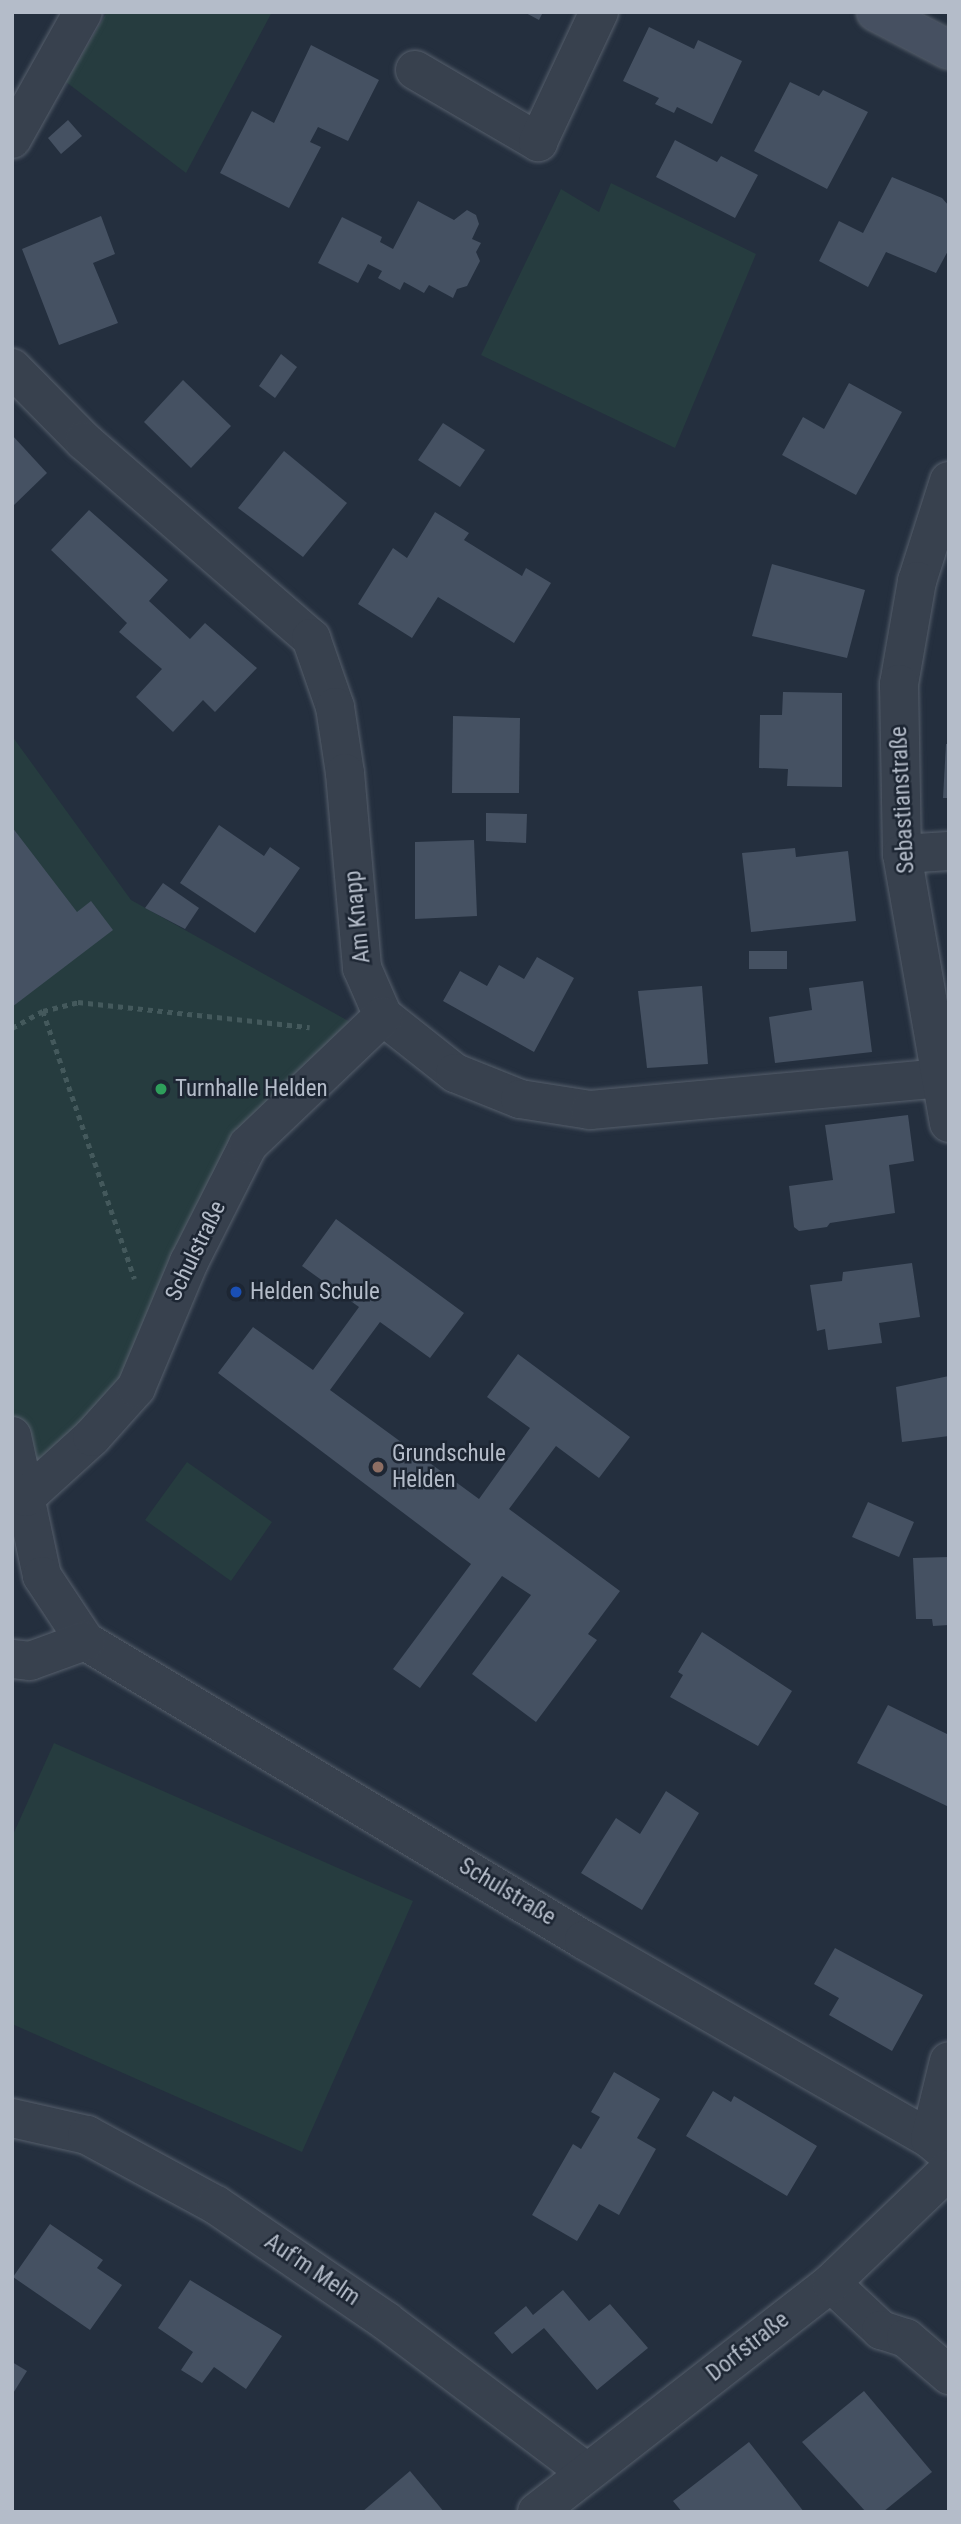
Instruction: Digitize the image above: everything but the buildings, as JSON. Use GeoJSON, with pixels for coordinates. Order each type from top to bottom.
{"type":"FeatureCollection","features":[{"type":"Feature","properties":{"kind":"main road"},"geometry":{"type":"LineString","coordinates":[[876,12],[949,50]]}},
{"type":"Feature","properties":{"kind":"street"},"geometry":{"type":"LineString","coordinates":[[12,139],[83,12]]}},
{"type":"Feature","properties":{"kind":"street"},"geometry":{"type":"LineString","coordinates":[[415,70],[538,142],[599,12]]}},
{"type":"Feature","properties":{"kind":"street","name":"Am Knapp"},"geometry":{"type":"LineString","coordinates":[[12,368],[84,441],[312,638],[335,707],[345,773],[362,968],[376,1024],[455,1073],[520,1099],[590,1110],[940,1078]]}},
{"type":"Feature","properties":{"kind":"street","name":"Sebastianstraße"},"geometry":{"type":"LineString","coordinates":[[949,481],[917,582],[898,684],[902,854],[949,1123]]}},
{"type":"Feature","properties":{"kind":"street"},"geometry":{"type":"LineString","coordinates":[[902,854],[949,851]]}},
{"type":"Feature","properties":{"kind":"street","name":"Schulstraße"},"geometry":{"type":"LineString","coordinates":[[26,1496],[92,1437],[136,1388],[155,1338],[248,1145],[376,1024]]}},
{"type":"Feature","properties":{"kind":"street","name":"Schulstraße"},"geometry":{"type":"LineString","coordinates":[[12,1436],[42,1576],[85,1641],[943,2155]]}},
{"type":"Feature","properties":{"kind":"street"},"geometry":{"type":"LineString","coordinates":[[12,1659],[30,1661],[85,1641]]}},
{"type":"Feature","properties":{"kind":"street"},"geometry":{"type":"LineString","coordinates":[[943,2155],[949,2061]]}},
{"type":"Feature","properties":{"kind":"street","name":"Auf'm Melm"},"geometry":{"type":"LineString","coordinates":[[12,2118],[87,2135],[216,2205],[386,2321],[585,2471]]}},
{"type":"Feature","properties":{"kind":"street","name":"Dorfstraße"},"geometry":{"type":"LineString","coordinates":[[537,2512],[585,2471],[831,2283],[943,2155]]}},
{"type":"Feature","properties":{"kind":"street"},"geometry":{"type":"LineString","coordinates":[[831,2283],[881,2330],[906,2338],[949,2375]]}},
{"type":"Feature","properties":{"kind":"path"},"geometry":{"type":"LineString","coordinates":[[12,1028],[43,1011],[78,1002],[376,1024]]}},
{"type":"Feature","properties":{"kind":"path"},"geometry":{"type":"LineString","coordinates":[[43,1011],[155,1338]]}},
{"type":"Feature","properties":{"kind":"green space"},"geometry":{"type":"Polygon","coordinates":[[[107,12],[272,12],[186,173],[66,82],[107,12]]]}},
{"type":"Feature","properties":{"kind":"green space"},"geometry":{"type":"Polygon","coordinates":[[[611,183],[756,254],[675,448],[481,355],[561,189],[599,212],[611,183]]]}},
{"type":"Feature","properties":{"kind":"green space","name":"Turnhalle Helden"},"geometry":{"type":"Polygon","coordinates":[[[12,736],[131,900],[370,1033],[248,1145],[136,1388],[26,1497],[12,1436],[12,736]]]}},
{"type":"Feature","properties":{"kind":"green space"},"geometry":{"type":"Polygon","coordinates":[[[187,1462],[272,1522],[231,1581],[145,1520],[187,1462]]]}},
{"type":"Feature","properties":{"kind":"green space"},"geometry":{"type":"Polygon","coordinates":[[[54,1743],[413,1901],[302,2152],[12,2024],[12,1837],[54,1743]]]}},
{"type":"Feature","properties":{"kind":"place","name":"Turnhalle Helden"},"geometry":{"type":"Point","coordinates":[161,1089]}},
{"type":"Feature","properties":{"kind":"place","name":"Helden Schule"},"geometry":{"type":"Point","coordinates":[236,1292]}},
{"type":"Feature","properties":{"kind":"place","name":"Grundschule Helden"},"geometry":{"type":"Point","coordinates":[378,1467]}}]}
